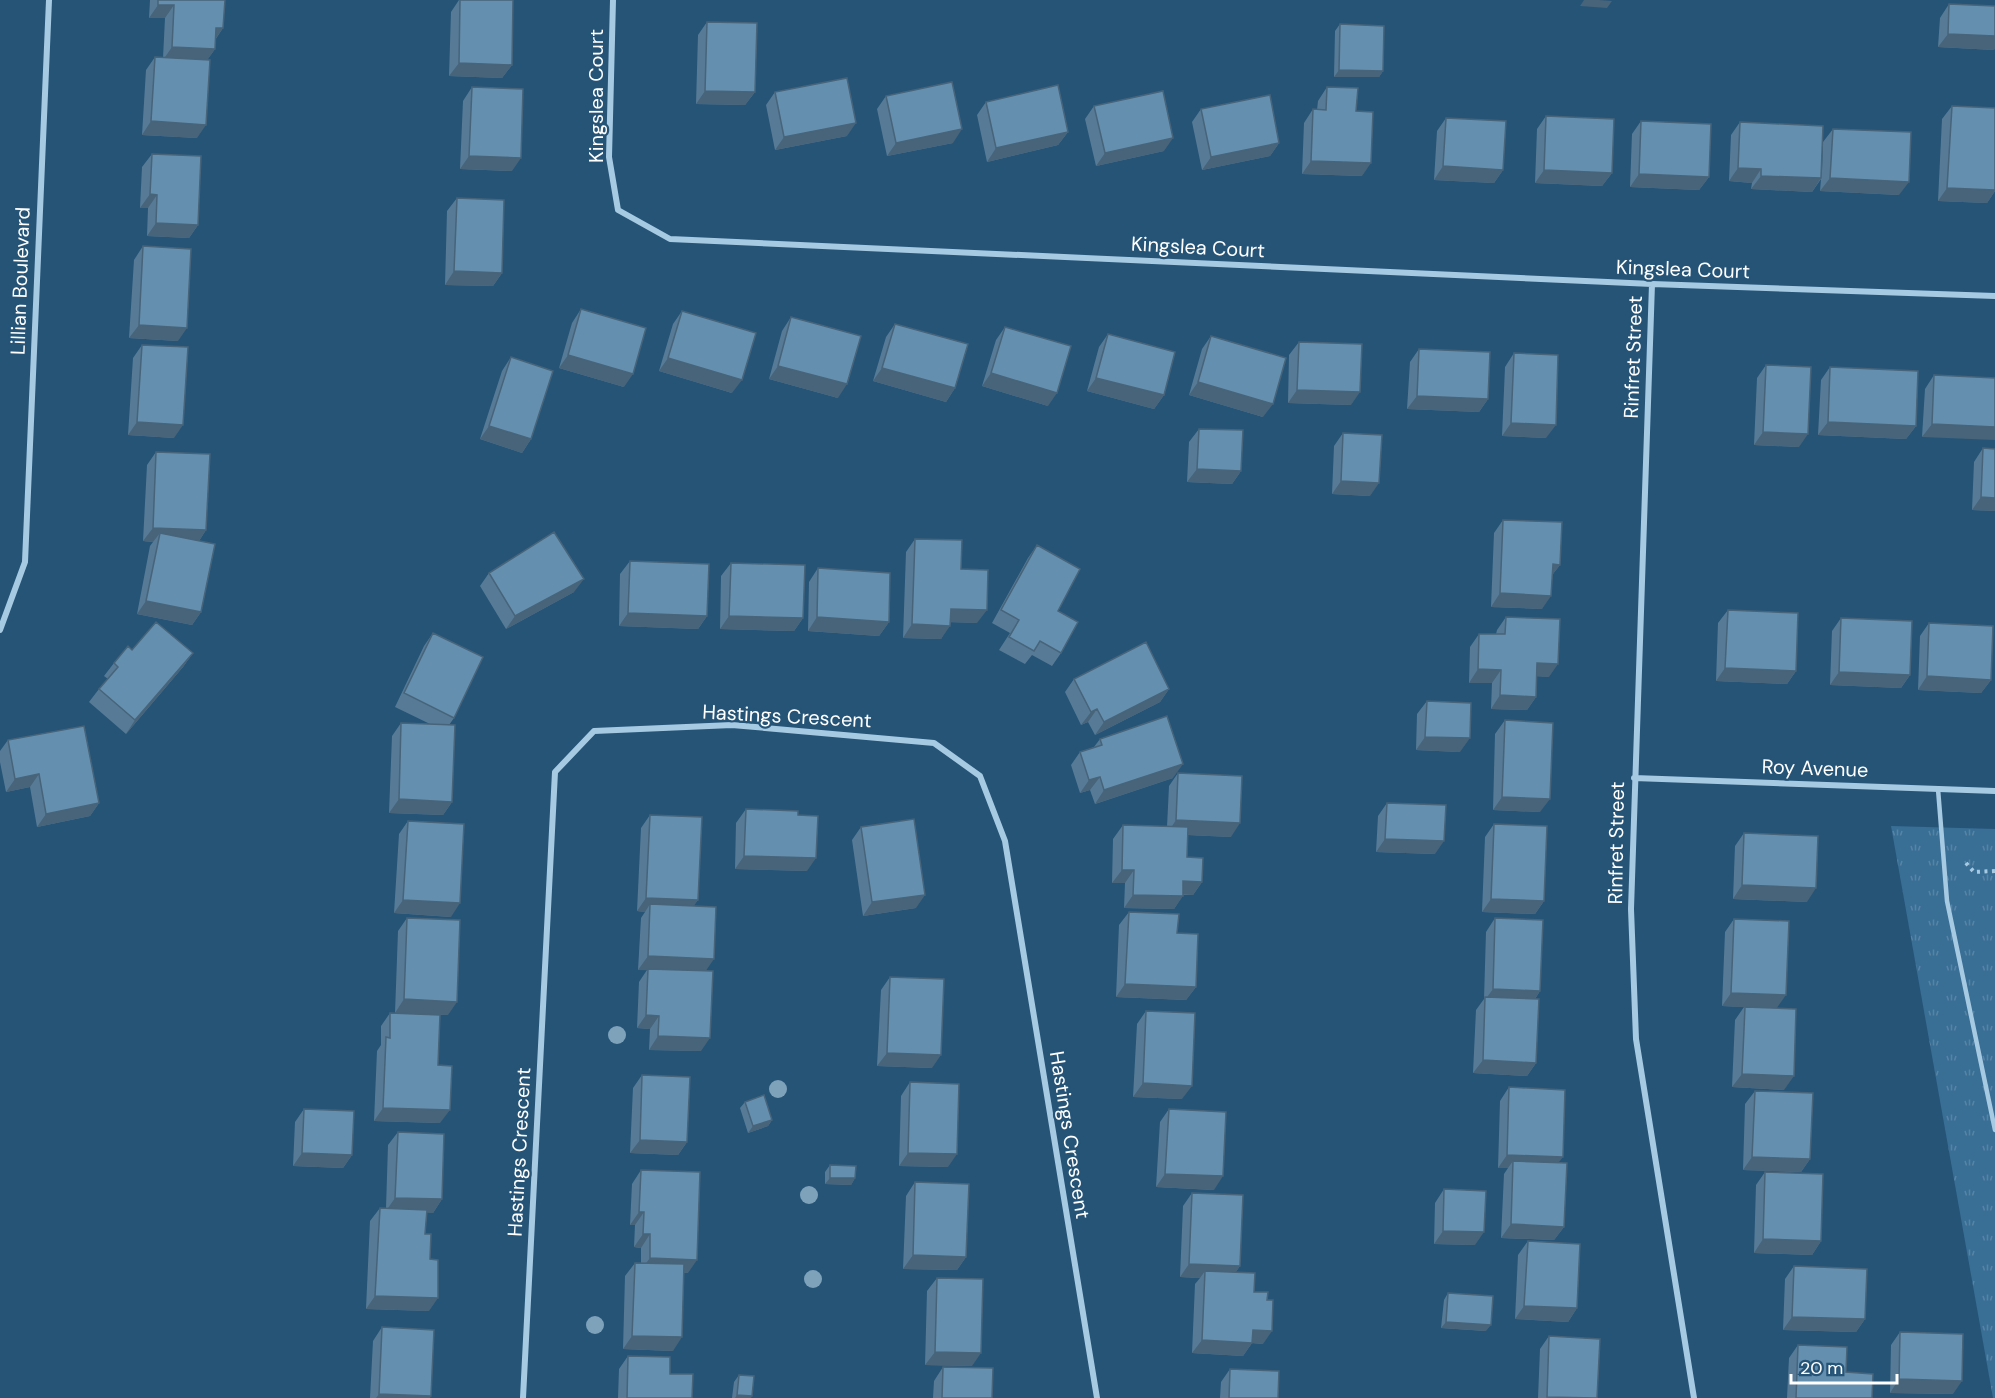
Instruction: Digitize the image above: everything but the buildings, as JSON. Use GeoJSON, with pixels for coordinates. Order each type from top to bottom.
{"type":"FeatureCollection","features":[{"type":"Feature","properties":{"kind":"street","name":"Lillian Boulevard"},"geometry":{"type":"LineString","coordinates":[[0,630],[25,562],[49,0]]}},
{"type":"Feature","properties":{"kind":"street","name":"Kingslea Court"},"geometry":{"type":"LineString","coordinates":[[613,0],[609,157],[618,210],[670,239],[1652,284],[1995,296]]}},
{"type":"Feature","properties":{"kind":"street","name":"Rinfret Street"},"geometry":{"type":"LineString","coordinates":[[1652,284],[1631,909],[1636,1039],[1694,1398]]}},
{"type":"Feature","properties":{"kind":"street","name":"Hastings Crescent"},"geometry":{"type":"LineString","coordinates":[[523,1398],[555,772],[594,731],[732,725],[934,743],[980,776],[1005,841],[1097,1398]]}},
{"type":"Feature","properties":{"kind":"street","name":"Roy Avenue"},"geometry":{"type":"LineString","coordinates":[[1634,778],[1995,791]]}},
{"type":"Feature","properties":{"kind":"lane"},"geometry":{"type":"LineString","coordinates":[[1938,789],[1947,901],[1995,1130]]}},
{"type":"Feature","properties":{"kind":"path"},"geometry":{"type":"LineString","coordinates":[[1961,858],[1974,872],[1995,871]]}},
{"type":"Feature","properties":{"kind":"green space"},"geometry":{"type":"Polygon","coordinates":[[[1891,826],[1995,829],[1995,1398],[1993,1398],[1891,826]]]}}]}
